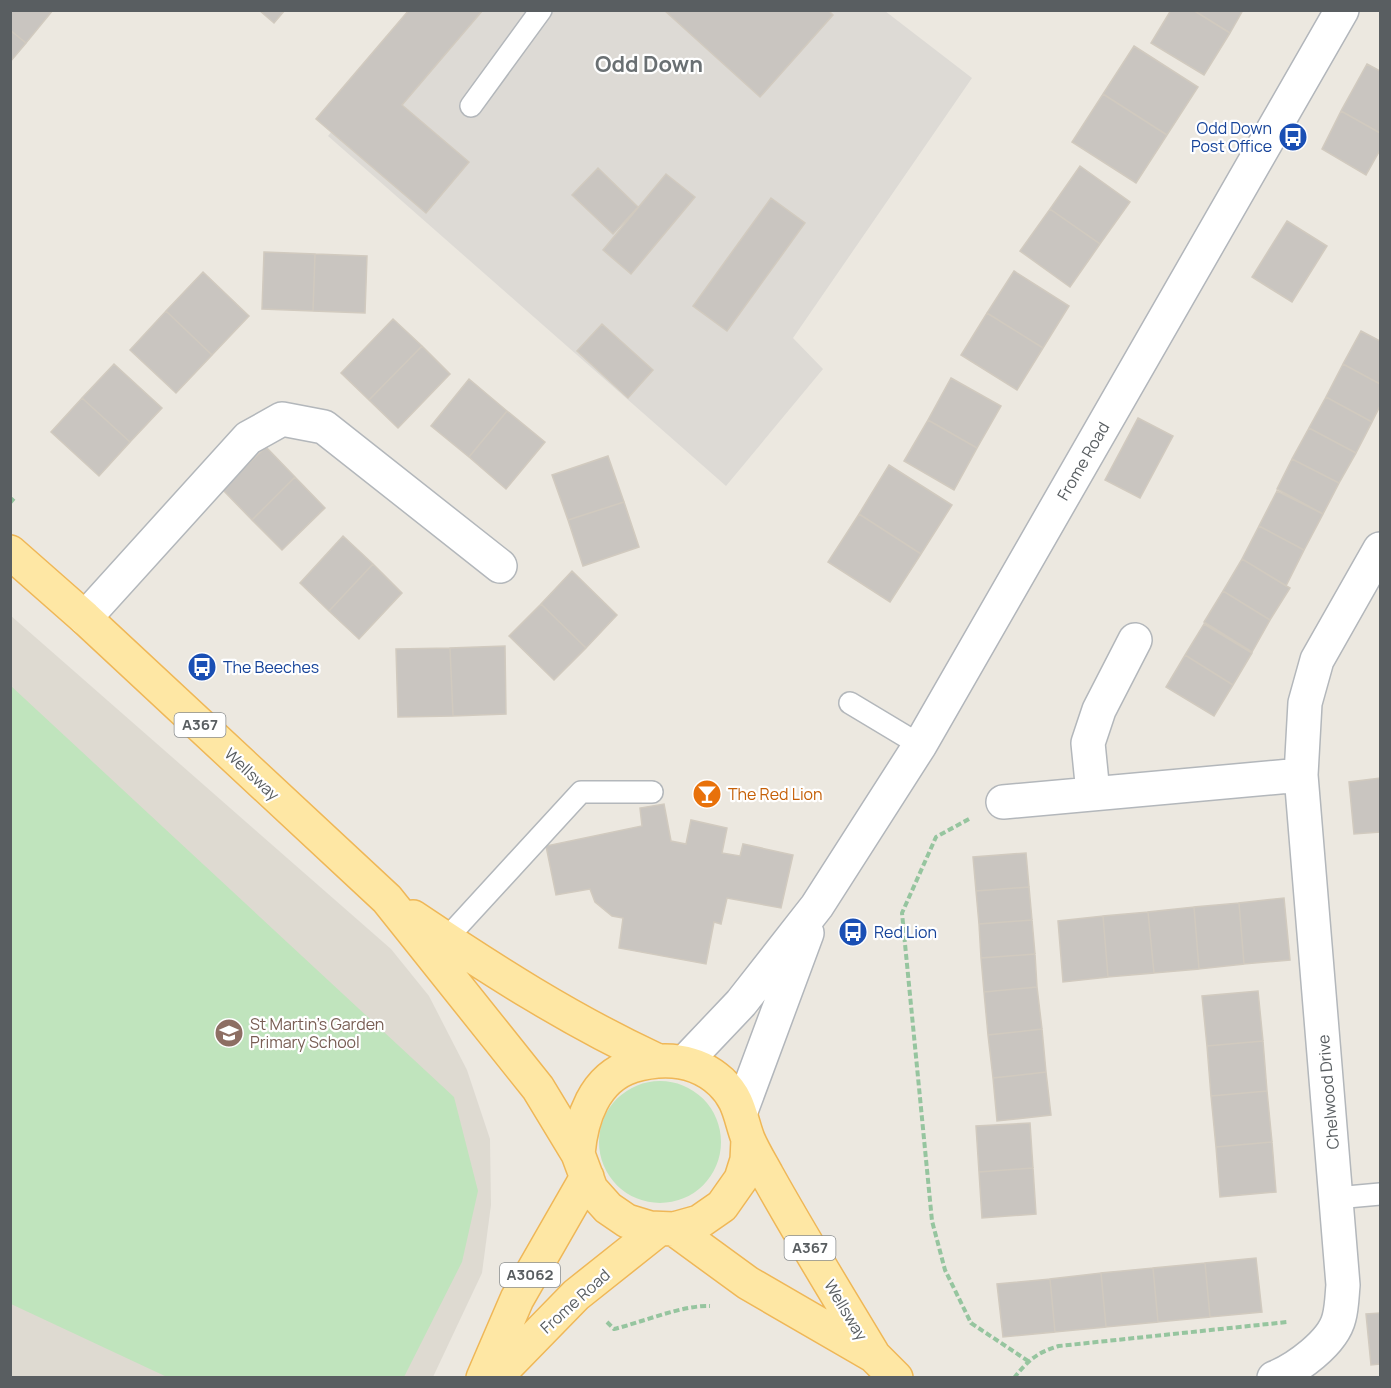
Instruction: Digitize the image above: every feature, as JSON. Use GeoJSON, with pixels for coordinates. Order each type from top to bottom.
{"type":"FeatureCollection","features":[{"type":"Feature","properties":{"kind":"main road","name":"Wellsway"},"geometry":{"type":"LineString","coordinates":[[10,552],[86,618],[387,899],[538,1088],[582,1165],[591,1189],[608,1208],[627,1221],[666,1229],[748,1283],[885,1366]]}},
{"type":"Feature","properties":{"kind":"main road","name":"Wellsway"},"geometry":{"type":"LineString","coordinates":[[387,899],[489,969],[597,1033],[670,1061],[699,1067],[722,1083],[885,1366]]}},
{"type":"Feature","properties":{"kind":"main road"},"geometry":{"type":"LineString","coordinates":[[582,1165],[581,1126],[592,1098],[614,1076],[628,1067],[670,1061]]}},
{"type":"Feature","properties":{"kind":"main road"},"geometry":{"type":"LineString","coordinates":[[666,1229],[699,1222],[722,1206],[741,1179],[747,1160],[745,1125]]}},
{"type":"Feature","properties":{"kind":"main road","name":"A3062"},"geometry":{"type":"LineString","coordinates":[[483,1377],[517,1299],[582,1165]]}},
{"type":"Feature","properties":{"kind":"main road","name":"Frome Road"},"geometry":{"type":"LineString","coordinates":[[495,1377],[576,1295],[666,1229]]}},
{"type":"Feature","properties":{"kind":"street","name":"Frome Road"},"geometry":{"type":"LineString","coordinates":[[670,1061],[741,1003],[817,906],[920,745],[1342,10]]}},
{"type":"Feature","properties":{"kind":"street"},"geometry":{"type":"LineString","coordinates":[[86,618],[248,438],[282,419],[324,427],[500,566]]}},
{"type":"Feature","properties":{"kind":"street","name":"Chelwood Drive"},"geometry":{"type":"LineString","coordinates":[[1274,1377],[1293,1370],[1320,1346],[1339,1320],[1343,1285],[1302,775],[1305,703],[1317,660],[1380,549]]}},
{"type":"Feature","properties":{"kind":"street"},"geometry":{"type":"LineString","coordinates":[[1093,793],[1088,743],[1099,710],[1135,640]]}},
{"type":"Feature","properties":{"kind":"street"},"geometry":{"type":"LineString","coordinates":[[1003,801],[1302,775]]}},
{"type":"Feature","properties":{"kind":"street","name":"Frome Road"},"geometry":{"type":"LineString","coordinates":[[745,1125],[817,906]]}},
{"type":"Feature","properties":{"kind":"lane"},"geometry":{"type":"LineString","coordinates":[[471,106],[542,10]]}},
{"type":"Feature","properties":{"kind":"lane"},"geometry":{"type":"LineString","coordinates":[[850,703],[920,745]]}},
{"type":"Feature","properties":{"kind":"lane"},"geometry":{"type":"LineString","coordinates":[[446,939],[581,792],[652,792]]}},
{"type":"Feature","properties":{"kind":"lane"},"geometry":{"type":"LineString","coordinates":[[1336,1198],[1380,1194]]}},
{"type":"Feature","properties":{"kind":"path"},"geometry":{"type":"LineString","coordinates":[[10,503],[15,497]]}},
{"type":"Feature","properties":{"kind":"path"},"geometry":{"type":"LineString","coordinates":[[1003,801],[936,837],[902,913],[932,1221],[945,1270],[972,1323],[1028,1360]]}},
{"type":"Feature","properties":{"kind":"path"},"geometry":{"type":"LineString","coordinates":[[576,1295],[614,1329],[652,1320],[693,1306],[713,1306]]}},
{"type":"Feature","properties":{"kind":"path"},"geometry":{"type":"LineString","coordinates":[[1014,1377],[1028,1360],[1040,1351],[1059,1346],[1289,1322],[1320,1346]]}},
{"type":"Feature","properties":{"kind":"shaded area"},"geometry":{"type":"Polygon","coordinates":[[[431,11],[885,11],[972,78],[793,338],[823,369],[726,486],[328,136],[431,11]]]}},
{"type":"Feature","properties":{"kind":"shaded area","name":"St Martin's Garden Primary School"},"geometry":{"type":"Polygon","coordinates":[[[10,615],[391,949],[429,996],[467,1070],[490,1139],[491,1205],[482,1273],[433,1377],[11,1377],[10,615]]]}},
{"type":"Feature","properties":{"kind":"green space","name":"St Martin's Garden Primary School"},"geometry":{"type":"Polygon","coordinates":[[[11,686],[454,1097],[478,1191],[462,1262],[404,1377],[167,1377],[11,1304],[11,686]]]}},
{"type":"Feature","properties":{"kind":"green space"},"geometry":{"type":"Polygon","coordinates":[[[660,1081],[683,1085],[703,1099],[717,1119],[721,1142],[717,1165],[703,1185],[683,1199],[660,1203],[637,1199],[617,1185],[603,1165],[599,1142],[603,1119],[617,1099],[637,1085],[660,1081]]]}},
{"type":"Feature","properties":{"kind":"building"},"geometry":{"type":"Polygon","coordinates":[[[10,10],[53,10],[26,43],[10,30],[10,10]]]}},
{"type":"Feature","properties":{"kind":"building"},"geometry":{"type":"Polygon","coordinates":[[[259,10],[285,10],[274,23],[259,10]]]}},
{"type":"Feature","properties":{"kind":"building"},"geometry":{"type":"Polygon","coordinates":[[[409,10],[483,10],[402,105],[469,162],[426,213],[316,119],[409,10]]]}},
{"type":"Feature","properties":{"kind":"building"},"geometry":{"type":"Polygon","coordinates":[[[664,10],[828,10],[833,15],[760,97],[664,10]]]}},
{"type":"Feature","properties":{"kind":"building"},"geometry":{"type":"Polygon","coordinates":[[[1171,10],[1193,10],[1230,33],[1204,75],[1151,43],[1171,10]]]}},
{"type":"Feature","properties":{"kind":"building"},"geometry":{"type":"Polygon","coordinates":[[[1193,10],[1243,10],[1230,33],[1193,10]]]}},
{"type":"Feature","properties":{"kind":"building"},"geometry":{"type":"Polygon","coordinates":[[[10,30],[26,43],[10,62],[10,30]]]}},
{"type":"Feature","properties":{"kind":"building"},"geometry":{"type":"Polygon","coordinates":[[[1134,46],[1198,87],[1167,135],[1103,94],[1134,46]]]}},
{"type":"Feature","properties":{"kind":"building"},"geometry":{"type":"Polygon","coordinates":[[[1367,64],[1380,71],[1380,133],[1341,111],[1367,64]]]}},
{"type":"Feature","properties":{"kind":"building"},"geometry":{"type":"Polygon","coordinates":[[[1103,94],[1167,135],[1136,183],[1072,142],[1103,94]]]}},
{"type":"Feature","properties":{"kind":"building"},"geometry":{"type":"Polygon","coordinates":[[[1341,111],[1380,133],[1380,150],[1366,175],[1322,149],[1341,111]]]}},
{"type":"Feature","properties":{"kind":"building"},"geometry":{"type":"Polygon","coordinates":[[[1080,166],[1130,202],[1100,244],[1050,209],[1080,166]]]}},
{"type":"Feature","properties":{"kind":"building"},"geometry":{"type":"Polygon","coordinates":[[[598,168],[638,207],[613,234],[572,195],[598,168]]]}},
{"type":"Feature","properties":{"kind":"building"},"geometry":{"type":"Polygon","coordinates":[[[666,174],[695,197],[631,274],[603,250],[666,174]]]}},
{"type":"Feature","properties":{"kind":"building"},"geometry":{"type":"Polygon","coordinates":[[[771,198],[805,223],[727,331],[693,306],[771,198]]]}},
{"type":"Feature","properties":{"kind":"building"},"geometry":{"type":"Polygon","coordinates":[[[1050,209],[1100,244],[1070,287],[1020,251],[1050,209]]]}},
{"type":"Feature","properties":{"kind":"building"},"geometry":{"type":"Polygon","coordinates":[[[1287,221],[1327,246],[1292,302],[1252,277],[1287,221]]]}},
{"type":"Feature","properties":{"kind":"building"},"geometry":{"type":"Polygon","coordinates":[[[264,252],[315,254],[313,311],[262,309],[264,252]]]}},
{"type":"Feature","properties":{"kind":"building"},"geometry":{"type":"Polygon","coordinates":[[[315,254],[367,256],[365,313],[313,311],[315,254]]]}},
{"type":"Feature","properties":{"kind":"building"},"geometry":{"type":"Polygon","coordinates":[[[1014,271],[1069,306],[1043,348],[987,313],[1014,271]]]}},
{"type":"Feature","properties":{"kind":"building"},"geometry":{"type":"Polygon","coordinates":[[[203,272],[249,316],[212,355],[166,311],[203,272]]]}},
{"type":"Feature","properties":{"kind":"building"},"geometry":{"type":"Polygon","coordinates":[[[166,311],[212,355],[176,393],[130,350],[166,311]]]}},
{"type":"Feature","properties":{"kind":"building"},"geometry":{"type":"Polygon","coordinates":[[[987,313],[1043,348],[1017,390],[961,355],[987,313]]]}},
{"type":"Feature","properties":{"kind":"building"},"geometry":{"type":"Polygon","coordinates":[[[393,319],[422,346],[369,400],[341,373],[393,319]]]}},
{"type":"Feature","properties":{"kind":"building"},"geometry":{"type":"Polygon","coordinates":[[[602,324],[653,370],[628,398],[577,351],[602,324]]]}},
{"type":"Feature","properties":{"kind":"building"},"geometry":{"type":"Polygon","coordinates":[[[1361,331],[1380,341],[1380,384],[1343,364],[1361,331]]]}},
{"type":"Feature","properties":{"kind":"building"},"geometry":{"type":"Polygon","coordinates":[[[422,346],[450,374],[398,428],[369,400],[422,346]]]}},
{"type":"Feature","properties":{"kind":"building"},"geometry":{"type":"Polygon","coordinates":[[[114,364],[162,408],[130,442],[82,398],[114,364]]]}},
{"type":"Feature","properties":{"kind":"building"},"geometry":{"type":"Polygon","coordinates":[[[1343,364],[1380,384],[1380,406],[1372,422],[1326,397],[1343,364]]]}},
{"type":"Feature","properties":{"kind":"building"},"geometry":{"type":"Polygon","coordinates":[[[951,378],[1001,406],[977,448],[928,420],[951,378]]]}},
{"type":"Feature","properties":{"kind":"building"},"geometry":{"type":"Polygon","coordinates":[[[469,379],[507,411],[469,457],[431,426],[469,379]]]}},
{"type":"Feature","properties":{"kind":"building"},"geometry":{"type":"Polygon","coordinates":[[[1326,397],[1372,422],[1356,453],[1309,428],[1326,397]]]}},
{"type":"Feature","properties":{"kind":"building"},"geometry":{"type":"Polygon","coordinates":[[[82,398],[130,442],[99,476],[51,432],[82,398]]]}},
{"type":"Feature","properties":{"kind":"building"},"geometry":{"type":"Polygon","coordinates":[[[507,411],[545,442],[506,489],[469,457],[507,411]]]}},
{"type":"Feature","properties":{"kind":"building"},"geometry":{"type":"Polygon","coordinates":[[[1138,418],[1173,436],[1140,498],[1105,480],[1138,418]]]}},
{"type":"Feature","properties":{"kind":"building"},"geometry":{"type":"Polygon","coordinates":[[[928,420],[977,448],[954,490],[904,461],[928,420]]]}},
{"type":"Feature","properties":{"kind":"building"},"geometry":{"type":"Polygon","coordinates":[[[1309,428],[1356,453],[1339,483],[1292,459],[1309,428]]]}},
{"type":"Feature","properties":{"kind":"building"},"geometry":{"type":"Polygon","coordinates":[[[266,447],[295,477],[252,520],[222,489],[266,447]]]}},
{"type":"Feature","properties":{"kind":"building"},"geometry":{"type":"Polygon","coordinates":[[[608,456],[624,502],[568,520],[552,475],[608,456]]]}},
{"type":"Feature","properties":{"kind":"building"},"geometry":{"type":"Polygon","coordinates":[[[1292,459],[1339,483],[1323,514],[1277,489],[1292,459]]]}},
{"type":"Feature","properties":{"kind":"building"},"geometry":{"type":"Polygon","coordinates":[[[889,465],[952,505],[921,554],[859,514],[889,465]]]}},
{"type":"Feature","properties":{"kind":"building"},"geometry":{"type":"Polygon","coordinates":[[[295,477],[325,508],[282,550],[252,520],[295,477]]]}},
{"type":"Feature","properties":{"kind":"building"},"geometry":{"type":"Polygon","coordinates":[[[1277,491],[1323,514],[1304,550],[1259,526],[1277,491]]]}},
{"type":"Feature","properties":{"kind":"building"},"geometry":{"type":"Polygon","coordinates":[[[624,502],[639,547],[583,566],[568,520],[624,502]]]}},
{"type":"Feature","properties":{"kind":"building"},"geometry":{"type":"Polygon","coordinates":[[[859,514],[921,554],[890,602],[828,562],[859,514]]]}},
{"type":"Feature","properties":{"kind":"building"},"geometry":{"type":"Polygon","coordinates":[[[1259,526],[1304,550],[1286,586],[1242,559],[1259,526]]]}},
{"type":"Feature","properties":{"kind":"building"},"geometry":{"type":"Polygon","coordinates":[[[343,536],[373,564],[329,611],[300,583],[343,536]]]}},
{"type":"Feature","properties":{"kind":"building"},"geometry":{"type":"Polygon","coordinates":[[[1242,559],[1290,588],[1270,620],[1223,591],[1242,559]]]}},
{"type":"Feature","properties":{"kind":"building"},"geometry":{"type":"Polygon","coordinates":[[[373,564],[402,593],[359,639],[329,611],[373,564]]]}},
{"type":"Feature","properties":{"kind":"building"},"geometry":{"type":"Polygon","coordinates":[[[572,571],[617,615],[586,648],[541,604],[572,571]]]}},
{"type":"Feature","properties":{"kind":"building"},"geometry":{"type":"Polygon","coordinates":[[[1223,591],[1270,620],[1252,652],[1204,622],[1223,591]]]}},
{"type":"Feature","properties":{"kind":"building"},"geometry":{"type":"Polygon","coordinates":[[[541,604],[586,648],[554,680],[509,636],[541,604]]]}},
{"type":"Feature","properties":{"kind":"building"},"geometry":{"type":"Polygon","coordinates":[[[1204,624],[1252,653],[1233,685],[1185,655],[1204,624]]]}},
{"type":"Feature","properties":{"kind":"building"},"geometry":{"type":"Polygon","coordinates":[[[505,646],[506,714],[453,716],[450,648],[505,646]]]}},
{"type":"Feature","properties":{"kind":"building"},"geometry":{"type":"Polygon","coordinates":[[[450,648],[453,716],[398,717],[396,649],[450,648]]]}},
{"type":"Feature","properties":{"kind":"building"},"geometry":{"type":"Polygon","coordinates":[[[1185,655],[1233,685],[1214,716],[1166,687],[1185,655]]]}},
{"type":"Feature","properties":{"kind":"building"},"geometry":{"type":"Polygon","coordinates":[[[1380,778],[1380,832],[1354,834],[1349,782],[1380,778]]]}},
{"type":"Feature","properties":{"kind":"building"},"geometry":{"type":"Polygon","coordinates":[[[664,804],[671,841],[686,844],[691,820],[727,828],[722,853],[740,856],[743,844],[793,855],[781,908],[727,898],[721,924],[714,922],[706,964],[619,948],[623,918],[612,916],[595,902],[590,889],[556,895],[546,846],[642,826],[640,808],[664,804]]]}},
{"type":"Feature","properties":{"kind":"building"},"geometry":{"type":"Polygon","coordinates":[[[1026,853],[1029,887],[976,891],[973,857],[1026,853]]]}},
{"type":"Feature","properties":{"kind":"building"},"geometry":{"type":"Polygon","coordinates":[[[1029,887],[1032,920],[979,924],[976,891],[1029,887]]]}},
{"type":"Feature","properties":{"kind":"building"},"geometry":{"type":"Polygon","coordinates":[[[1284,898],[1290,960],[1244,964],[1239,903],[1284,898]]]}},
{"type":"Feature","properties":{"kind":"building"},"geometry":{"type":"Polygon","coordinates":[[[1239,903],[1244,964],[1199,969],[1194,907],[1239,903]]]}},
{"type":"Feature","properties":{"kind":"building"},"geometry":{"type":"Polygon","coordinates":[[[1194,907],[1199,969],[1154,973],[1148,912],[1194,907]]]}},
{"type":"Feature","properties":{"kind":"building"},"geometry":{"type":"Polygon","coordinates":[[[1148,912],[1154,973],[1108,977],[1103,916],[1148,912]]]}},
{"type":"Feature","properties":{"kind":"building"},"geometry":{"type":"Polygon","coordinates":[[[1103,916],[1108,977],[1063,982],[1058,921],[1103,916]]]}},
{"type":"Feature","properties":{"kind":"building"},"geometry":{"type":"Polygon","coordinates":[[[1032,920],[1035,954],[981,958],[979,924],[1032,920]]]}},
{"type":"Feature","properties":{"kind":"building"},"geometry":{"type":"Polygon","coordinates":[[[1035,954],[1037,987],[984,992],[981,958],[1035,954]]]}},
{"type":"Feature","properties":{"kind":"building"},"geometry":{"type":"Polygon","coordinates":[[[1037,987],[1042,1029],[988,1035],[984,992],[1037,987]]]}},
{"type":"Feature","properties":{"kind":"building"},"geometry":{"type":"Polygon","coordinates":[[[1258,991],[1263,1041],[1207,1046],[1202,996],[1258,991]]]}},
{"type":"Feature","properties":{"kind":"building"},"geometry":{"type":"Polygon","coordinates":[[[1042,1029],[1046,1072],[993,1078],[988,1035],[1042,1029]]]}},
{"type":"Feature","properties":{"kind":"building"},"geometry":{"type":"Polygon","coordinates":[[[1263,1041],[1267,1091],[1211,1096],[1207,1046],[1263,1041]]]}},
{"type":"Feature","properties":{"kind":"building"},"geometry":{"type":"Polygon","coordinates":[[[1046,1072],[1051,1115],[997,1121],[993,1078],[1046,1072]]]}},
{"type":"Feature","properties":{"kind":"building"},"geometry":{"type":"Polygon","coordinates":[[[1267,1091],[1272,1142],[1216,1147],[1211,1096],[1267,1091]]]}},
{"type":"Feature","properties":{"kind":"building"},"geometry":{"type":"Polygon","coordinates":[[[1030,1123],[1033,1168],[979,1172],[976,1126],[1030,1123]]]}},
{"type":"Feature","properties":{"kind":"building"},"geometry":{"type":"Polygon","coordinates":[[[1272,1142],[1276,1192],[1220,1197],[1216,1147],[1272,1142]]]}},
{"type":"Feature","properties":{"kind":"building"},"geometry":{"type":"Polygon","coordinates":[[[1033,1168],[1036,1214],[982,1218],[979,1172],[1033,1168]]]}},
{"type":"Feature","properties":{"kind":"building"},"geometry":{"type":"Polygon","coordinates":[[[1256,1258],[1262,1312],[1210,1317],[1205,1263],[1256,1258]]]}},
{"type":"Feature","properties":{"kind":"building"},"geometry":{"type":"Polygon","coordinates":[[[1205,1263],[1210,1317],[1158,1322],[1153,1268],[1205,1263]]]}},
{"type":"Feature","properties":{"kind":"building"},"geometry":{"type":"Polygon","coordinates":[[[1153,1268],[1158,1322],[1106,1327],[1101,1273],[1153,1268]]]}},
{"type":"Feature","properties":{"kind":"building"},"geometry":{"type":"Polygon","coordinates":[[[1101,1273],[1106,1327],[1055,1332],[1050,1279],[1101,1273]]]}},
{"type":"Feature","properties":{"kind":"building"},"geometry":{"type":"Polygon","coordinates":[[[1050,1279],[1055,1332],[1003,1337],[997,1284],[1050,1279]]]}},
{"type":"Feature","properties":{"kind":"building"},"geometry":{"type":"Polygon","coordinates":[[[1380,1313],[1380,1364],[1371,1365],[1366,1314],[1380,1313]]]}},
{"type":"Feature","properties":{"kind":"place","name":"Odd Down Post Office"},"geometry":{"type":"Point","coordinates":[1293,137]}},
{"type":"Feature","properties":{"kind":"place","name":"The Beeches"},"geometry":{"type":"Point","coordinates":[202,667]}},
{"type":"Feature","properties":{"kind":"place","name":"The Red Lion"},"geometry":{"type":"Point","coordinates":[707,794]}},
{"type":"Feature","properties":{"kind":"place","name":"Red Lion"},"geometry":{"type":"Point","coordinates":[853,932]}},
{"type":"Feature","properties":{"kind":"place","name":"St Martin's Garden Primary School"},"geometry":{"type":"Point","coordinates":[229,1033]}},
{"type":"Feature","properties":{"kind":"district","name":"Odd Down"},"geometry":{"type":"Point","coordinates":[649,64]}}]}
